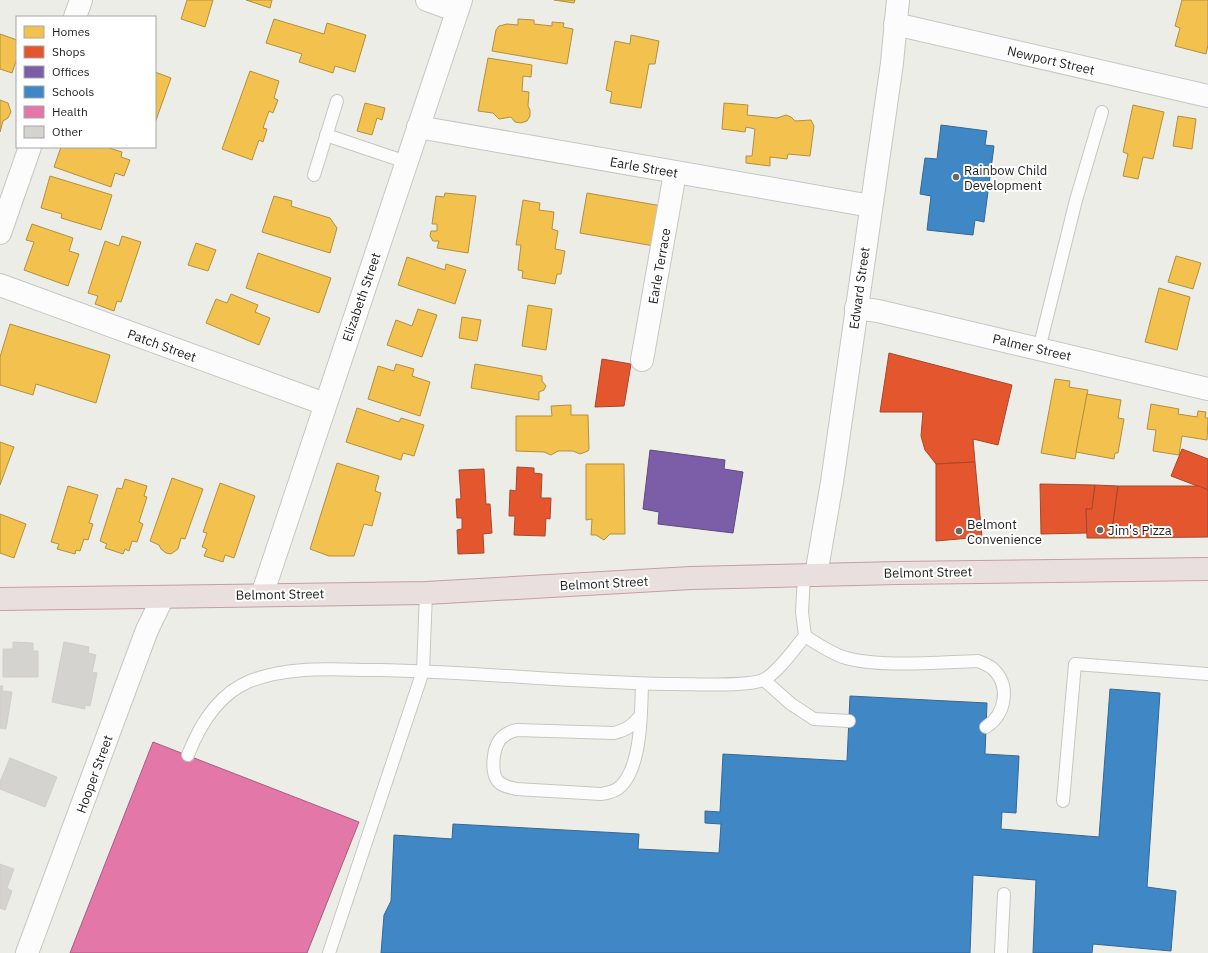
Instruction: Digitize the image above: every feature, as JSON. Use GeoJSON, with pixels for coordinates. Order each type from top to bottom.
{"type":"FeatureCollection","features":[{"type":"Feature","properties":{"kind":"highway","name":"Belmont Street"},"geometry":{"type":"LineString","coordinates":[[0,599],[262,594],[426,594],[691,578],[1208,570]]}},
{"type":"Feature","properties":{"kind":"street"},"geometry":{"type":"LineString","coordinates":[[76,16],[81,0]]}},
{"type":"Feature","properties":{"kind":"street"},"geometry":{"type":"LineString","coordinates":[[427,0],[459,5]]}},
{"type":"Feature","properties":{"kind":"street","name":"Edward Street"},"geometry":{"type":"LineString","coordinates":[[810,575],[833,475],[892,63],[898,0]]}},
{"type":"Feature","properties":{"kind":"street","name":"Elizabeth Street"},"geometry":{"type":"LineString","coordinates":[[262,594],[459,5]]}},
{"type":"Feature","properties":{"kind":"street","name":"Newport Street"},"geometry":{"type":"LineString","coordinates":[[895,24],[1208,96]]}},
{"type":"Feature","properties":{"kind":"street","name":"Earle Street"},"geometry":{"type":"LineString","coordinates":[[418,127],[871,206]]}},
{"type":"Feature","properties":{"kind":"street"},"geometry":{"type":"LineString","coordinates":[[0,233],[30,148]]}},
{"type":"Feature","properties":{"kind":"street","name":"Earle Terrace"},"geometry":{"type":"LineString","coordinates":[[642,360],[675,173]]}},
{"type":"Feature","properties":{"kind":"street","name":"Patch Street"},"geometry":{"type":"LineString","coordinates":[[0,285],[325,404]]}},
{"type":"Feature","properties":{"kind":"street","name":"Palmer Street"},"geometry":{"type":"LineString","coordinates":[[856,308],[878,311],[1208,389]]}},
{"type":"Feature","properties":{"kind":"street","name":"Hooper Street"},"geometry":{"type":"LineString","coordinates":[[27,953],[144,638],[163,597]]}},
{"type":"Feature","properties":{"kind":"lane"},"geometry":{"type":"LineString","coordinates":[[314,175],[337,101]]}},
{"type":"Feature","properties":{"kind":"lane"},"geometry":{"type":"LineString","coordinates":[[1039,349],[1076,200],[1102,112]]}},
{"type":"Feature","properties":{"kind":"lane"},"geometry":{"type":"LineString","coordinates":[[326,135],[406,162]]}},
{"type":"Feature","properties":{"kind":"lane"},"geometry":{"type":"LineString","coordinates":[[188,755],[195,736],[210,712],[226,695],[250,681],[284,671],[323,669],[422,671],[642,684],[742,684],[764,680],[789,656],[805,636],[802,612],[810,575]]}},
{"type":"Feature","properties":{"kind":"lane"},"geometry":{"type":"LineString","coordinates":[[329,953],[422,671],[426,594]]}},
{"type":"Feature","properties":{"kind":"lane"},"geometry":{"type":"LineString","coordinates":[[805,636],[825,650],[844,657],[890,663],[978,661],[991,666],[1000,678],[1004,694],[1000,713],[995,721],[986,727]]}},
{"type":"Feature","properties":{"kind":"lane"},"geometry":{"type":"LineString","coordinates":[[1063,802],[1075,664],[1208,674]]}},
{"type":"Feature","properties":{"kind":"lane"},"geometry":{"type":"LineString","coordinates":[[764,680],[791,704],[814,719],[849,721]]}},
{"type":"Feature","properties":{"kind":"lane"},"geometry":{"type":"LineString","coordinates":[[640,716],[625,730],[614,733],[517,730],[510,732],[499,741],[495,752],[493,768],[496,779],[503,786],[516,790],[601,794],[612,792],[621,786],[632,766],[635,757],[640,716],[642,684]]}},
{"type":"Feature","properties":{"kind":"lane"},"geometry":{"type":"LineString","coordinates":[[1001,953],[1004,894]]}},
{"type":"Feature","properties":{"kind":"building: Homes"},"geometry":{"type":"Polygon","coordinates":[[[187,0],[213,0],[205,27],[181,19],[187,0]]]}},
{"type":"Feature","properties":{"kind":"building: Homes"},"geometry":{"type":"Polygon","coordinates":[[[246,0],[272,0],[270,8],[246,0]]]}},
{"type":"Feature","properties":{"kind":"building: Homes"},"geometry":{"type":"Polygon","coordinates":[[[554,0],[575,0],[574,3],[554,0]]]}},
{"type":"Feature","properties":{"kind":"building: Homes"},"geometry":{"type":"Polygon","coordinates":[[[1182,0],[1208,0],[1208,45],[1206,54],[1175,46],[1180,28],[1175,26],[1182,0]]]}},
{"type":"Feature","properties":{"kind":"building: Homes"},"geometry":{"type":"Polygon","coordinates":[[[274,19],[324,34],[327,23],[366,35],[355,72],[335,66],[333,73],[299,62],[302,54],[266,43],[274,19]]]}},
{"type":"Feature","properties":{"kind":"building: Homes"},"geometry":{"type":"Polygon","coordinates":[[[518,19],[534,20],[534,24],[552,26],[552,22],[564,23],[563,27],[573,29],[567,64],[492,51],[496,30],[499,26],[507,24],[518,25],[518,19]]]}},
{"type":"Feature","properties":{"kind":"building: Homes"},"geometry":{"type":"Polygon","coordinates":[[[0,34],[16,40],[16,61],[12,73],[0,69],[0,34]]]}},
{"type":"Feature","properties":{"kind":"building: Homes"},"geometry":{"type":"Polygon","coordinates":[[[631,35],[659,41],[655,64],[649,64],[641,108],[610,103],[612,92],[606,90],[615,41],[630,44],[631,35]]]}},
{"type":"Feature","properties":{"kind":"building: Homes"},"geometry":{"type":"Polygon","coordinates":[[[488,58],[532,65],[531,77],[523,76],[522,91],[529,92],[528,106],[530,116],[527,121],[521,123],[515,122],[511,117],[499,119],[493,113],[478,111],[488,58]]]}},
{"type":"Feature","properties":{"kind":"building: Homes"},"geometry":{"type":"Polygon","coordinates":[[[250,71],[279,81],[274,98],[278,100],[273,113],[269,111],[263,128],[267,129],[263,142],[259,140],[252,160],[222,149],[250,71]]]}},
{"type":"Feature","properties":{"kind":"building: Homes"},"geometry":{"type":"Polygon","coordinates":[[[156,72],[171,78],[156,120],[156,72]]]}},
{"type":"Feature","properties":{"kind":"building: Homes"},"geometry":{"type":"Polygon","coordinates":[[[0,100],[8,103],[11,112],[8,118],[3,121],[0,132],[0,100]]]}},
{"type":"Feature","properties":{"kind":"building: Homes"},"geometry":{"type":"Polygon","coordinates":[[[365,103],[385,108],[382,120],[377,118],[372,135],[357,131],[365,103]]]}},
{"type":"Feature","properties":{"kind":"building: Homes"},"geometry":{"type":"Polygon","coordinates":[[[724,103],[748,105],[747,115],[777,118],[786,115],[795,121],[811,120],[814,126],[810,156],[788,154],[787,159],[770,157],[770,166],[746,163],[746,156],[752,156],[755,129],[746,127],[745,132],[722,129],[724,103]]]}},
{"type":"Feature","properties":{"kind":"building: Homes"},"geometry":{"type":"Polygon","coordinates":[[[1133,105],[1164,112],[1153,159],[1143,157],[1138,179],[1123,176],[1128,154],[1123,152],[1133,105]]]}},
{"type":"Feature","properties":{"kind":"building: Homes"},"geometry":{"type":"Polygon","coordinates":[[[1178,116],[1196,119],[1192,149],[1173,146],[1178,116]]]}},
{"type":"Feature","properties":{"kind":"building: Homes"},"geometry":{"type":"Polygon","coordinates":[[[61,148],[109,148],[122,152],[121,157],[130,160],[124,176],[115,173],[111,187],[54,167],[61,148]]]}},
{"type":"Feature","properties":{"kind":"building: Homes"},"geometry":{"type":"Polygon","coordinates":[[[50,176],[112,195],[101,230],[61,218],[62,214],[41,208],[50,176]]]}},
{"type":"Feature","properties":{"kind":"building: Homes"},"geometry":{"type":"Polygon","coordinates":[[[445,193],[476,196],[468,253],[437,248],[439,241],[433,241],[430,236],[431,231],[437,231],[437,224],[432,224],[436,196],[444,197],[445,193]]]}},
{"type":"Feature","properties":{"kind":"building: Homes"},"geometry":{"type":"Polygon","coordinates":[[[587,193],[662,206],[654,246],[580,233],[587,193]]]}},
{"type":"Feature","properties":{"kind":"building: Homes"},"geometry":{"type":"Polygon","coordinates":[[[274,196],[292,201],[291,206],[330,218],[337,228],[330,253],[262,232],[274,196]]]}},
{"type":"Feature","properties":{"kind":"building: Homes"},"geometry":{"type":"Polygon","coordinates":[[[523,200],[540,203],[539,210],[554,212],[552,229],[558,231],[555,249],[565,251],[561,274],[557,274],[555,284],[522,278],[523,271],[518,270],[521,245],[516,245],[523,200]]]}},
{"type":"Feature","properties":{"kind":"building: Homes"},"geometry":{"type":"Polygon","coordinates":[[[32,224],[73,238],[69,251],[79,254],[68,286],[24,270],[34,242],[26,240],[32,224]]]}},
{"type":"Feature","properties":{"kind":"building: Homes"},"geometry":{"type":"Polygon","coordinates":[[[122,236],[141,242],[121,302],[117,301],[114,311],[95,304],[98,296],[88,293],[105,241],[119,246],[122,236]]]}},
{"type":"Feature","properties":{"kind":"building: Homes"},"geometry":{"type":"Polygon","coordinates":[[[196,243],[216,250],[208,271],[188,265],[196,243]]]}},
{"type":"Feature","properties":{"kind":"building: Homes"},"geometry":{"type":"Polygon","coordinates":[[[258,253],[331,278],[319,313],[246,288],[258,253]]]}},
{"type":"Feature","properties":{"kind":"building: Homes"},"geometry":{"type":"Polygon","coordinates":[[[1176,256],[1201,263],[1193,289],[1168,282],[1176,256]]]}},
{"type":"Feature","properties":{"kind":"building: Homes"},"geometry":{"type":"Polygon","coordinates":[[[407,257],[445,270],[446,264],[466,270],[455,304],[398,285],[407,257]]]}},
{"type":"Feature","properties":{"kind":"building: Homes"},"geometry":{"type":"Polygon","coordinates":[[[1159,288],[1190,297],[1177,350],[1145,342],[1159,288]]]}},
{"type":"Feature","properties":{"kind":"building: Homes"},"geometry":{"type":"Polygon","coordinates":[[[231,294],[258,305],[255,312],[270,318],[259,345],[206,323],[216,299],[227,303],[231,294]]]}},
{"type":"Feature","properties":{"kind":"building: Homes"},"geometry":{"type":"Polygon","coordinates":[[[528,305],[552,309],[546,350],[522,346],[528,305]]]}},
{"type":"Feature","properties":{"kind":"building: Homes"},"geometry":{"type":"Polygon","coordinates":[[[418,309],[437,315],[422,357],[387,345],[396,320],[412,326],[418,309]]]}},
{"type":"Feature","properties":{"kind":"building: Homes"},"geometry":{"type":"Polygon","coordinates":[[[462,317],[481,320],[477,341],[459,338],[462,317]]]}},
{"type":"Feature","properties":{"kind":"building: Homes"},"geometry":{"type":"Polygon","coordinates":[[[10,324],[110,355],[96,403],[36,384],[33,395],[0,385],[0,357],[10,324]]]}},
{"type":"Feature","properties":{"kind":"building: Homes"},"geometry":{"type":"Polygon","coordinates":[[[396,364],[414,369],[412,376],[430,382],[420,416],[368,399],[378,366],[394,371],[396,364]]]}},
{"type":"Feature","properties":{"kind":"building: Homes"},"geometry":{"type":"Polygon","coordinates":[[[475,364],[542,376],[542,381],[546,386],[544,390],[539,392],[539,400],[471,388],[475,364]]]}},
{"type":"Feature","properties":{"kind":"building: Homes"},"geometry":{"type":"Polygon","coordinates":[[[1055,379],[1070,381],[1069,387],[1088,390],[1075,459],[1041,453],[1055,379]]]}},
{"type":"Feature","properties":{"kind":"building: Homes"},"geometry":{"type":"Polygon","coordinates":[[[1087,394],[1121,400],[1118,418],[1124,419],[1118,453],[1115,453],[1114,459],[1076,452],[1087,394]]]}},
{"type":"Feature","properties":{"kind":"building: Homes"},"geometry":{"type":"Polygon","coordinates":[[[1151,404],[1179,409],[1178,414],[1197,417],[1198,411],[1206,412],[1205,418],[1208,418],[1207,440],[1182,436],[1179,455],[1153,451],[1156,430],[1147,429],[1151,404]]]}},
{"type":"Feature","properties":{"kind":"building: Homes"},"geometry":{"type":"Polygon","coordinates":[[[571,405],[571,415],[588,415],[588,451],[580,454],[573,451],[558,451],[551,455],[544,452],[516,451],[516,416],[552,416],[551,406],[571,405]]]}},
{"type":"Feature","properties":{"kind":"building: Homes"},"geometry":{"type":"Polygon","coordinates":[[[357,408],[399,422],[401,418],[424,425],[414,456],[403,453],[401,460],[346,442],[357,408]]]}},
{"type":"Feature","properties":{"kind":"building: Homes"},"geometry":{"type":"Polygon","coordinates":[[[0,442],[14,447],[0,485],[0,442]]]}},
{"type":"Feature","properties":{"kind":"building: Homes"},"geometry":{"type":"Polygon","coordinates":[[[337,463],[379,476],[375,491],[381,493],[372,526],[364,524],[354,556],[329,556],[310,549],[337,463]]]}},
{"type":"Feature","properties":{"kind":"building: Homes"},"geometry":{"type":"Polygon","coordinates":[[[586,464],[624,464],[625,534],[610,534],[604,540],[596,535],[591,535],[592,519],[586,520],[586,464]]]}},
{"type":"Feature","properties":{"kind":"building: Homes"},"geometry":{"type":"Polygon","coordinates":[[[172,478],[203,489],[185,539],[181,538],[178,549],[171,554],[166,553],[159,545],[150,541],[172,478]]]}},
{"type":"Feature","properties":{"kind":"building: Homes"},"geometry":{"type":"Polygon","coordinates":[[[125,479],[147,486],[144,496],[147,497],[139,522],[143,524],[137,542],[132,541],[129,551],[125,549],[123,554],[105,548],[107,544],[100,541],[117,488],[122,489],[125,479]]]}},
{"type":"Feature","properties":{"kind":"building: Homes"},"geometry":{"type":"Polygon","coordinates":[[[220,483],[255,496],[234,558],[225,555],[223,562],[204,556],[207,549],[202,547],[207,533],[203,532],[220,483]]]}},
{"type":"Feature","properties":{"kind":"building: Homes"},"geometry":{"type":"Polygon","coordinates":[[[68,486],[98,495],[89,523],[93,524],[88,540],[84,539],[80,551],[76,550],[75,554],[57,549],[59,544],[51,542],[68,486]]]}},
{"type":"Feature","properties":{"kind":"building: Homes"},"geometry":{"type":"Polygon","coordinates":[[[0,514],[26,524],[14,558],[0,553],[0,514]]]}},
{"type":"Feature","properties":{"kind":"building: Shops"},"geometry":{"type":"Polygon","coordinates":[[[889,353],[1012,385],[998,445],[973,439],[975,462],[936,464],[925,450],[921,436],[923,412],[880,412],[889,353]]]}},
{"type":"Feature","properties":{"kind":"building: Shops"},"geometry":{"type":"Polygon","coordinates":[[[602,359],[631,364],[624,406],[595,407],[602,359]]]}},
{"type":"Feature","properties":{"kind":"building: Shops"},"geometry":{"type":"Polygon","coordinates":[[[1182,449],[1208,459],[1208,490],[1171,476],[1182,449]]]}},
{"type":"Feature","properties":{"kind":"building: Shops"},"geometry":{"type":"Polygon","coordinates":[[[975,462],[982,537],[936,541],[936,464],[975,462]]]}},
{"type":"Feature","properties":{"kind":"building: Shops"},"geometry":{"type":"Polygon","coordinates":[[[517,467],[534,468],[534,473],[542,474],[541,498],[551,498],[550,519],[546,518],[545,536],[514,535],[515,516],[509,516],[510,490],[516,491],[517,467]]]}},
{"type":"Feature","properties":{"kind":"building: Shops"},"geometry":{"type":"Polygon","coordinates":[[[484,469],[486,504],[490,504],[492,533],[483,534],[484,553],[458,554],[457,530],[462,529],[462,518],[457,518],[456,499],[461,499],[459,470],[484,469]]]}},
{"type":"Feature","properties":{"kind":"building: Shops"},"geometry":{"type":"Polygon","coordinates":[[[1040,484],[1095,485],[1092,509],[1086,509],[1087,533],[1041,534],[1040,484]]]}},
{"type":"Feature","properties":{"kind":"building: Shops"},"geometry":{"type":"Polygon","coordinates":[[[1095,485],[1118,486],[1111,538],[1087,538],[1086,509],[1092,509],[1095,485]]]}},
{"type":"Feature","properties":{"kind":"building: Shops"},"geometry":{"type":"Polygon","coordinates":[[[1118,486],[1199,486],[1208,490],[1208,537],[1111,538],[1118,486]]]}},
{"type":"Feature","properties":{"kind":"building: Offices"},"geometry":{"type":"Polygon","coordinates":[[[650,450],[725,460],[724,469],[743,472],[733,533],[658,524],[659,512],[643,509],[650,450]]]}},
{"type":"Feature","properties":{"kind":"building: Schools","name":"Rainbow Child Development"},"geometry":{"type":"Polygon","coordinates":[[[941,125],[987,131],[985,145],[994,146],[984,222],[975,220],[973,235],[927,230],[931,196],[920,194],[925,158],[937,159],[941,125]]]}},
{"type":"Feature","properties":{"kind":"building: Schools"},"geometry":{"type":"Polygon","coordinates":[[[1110,689],[1160,693],[1147,887],[1176,891],[1171,951],[1093,944],[1092,953],[1033,953],[1036,880],[973,875],[970,953],[381,953],[384,915],[391,901],[394,835],[452,839],[453,824],[639,834],[638,849],[719,853],[721,824],[705,823],[705,811],[720,812],[723,754],[847,761],[850,696],[987,703],[985,754],[1019,756],[1016,813],[1002,812],[1001,829],[1099,837],[1110,689]]]}},
{"type":"Feature","properties":{"kind":"building: Health"},"geometry":{"type":"Polygon","coordinates":[[[153,742],[359,822],[307,953],[70,953],[153,742]]]}},
{"type":"Feature","properties":{"kind":"building: Other"},"geometry":{"type":"Polygon","coordinates":[[[13,642],[33,643],[33,651],[38,651],[38,677],[3,677],[3,649],[13,649],[13,642]]]}},
{"type":"Feature","properties":{"kind":"building: Other"},"geometry":{"type":"Polygon","coordinates":[[[64,642],[89,647],[88,653],[96,655],[92,672],[97,673],[90,706],[85,705],[85,709],[52,702],[64,642]]]}},
{"type":"Feature","properties":{"kind":"building: Other"},"geometry":{"type":"Polygon","coordinates":[[[0,686],[3,686],[2,691],[12,692],[6,729],[0,728],[0,686]]]}},
{"type":"Feature","properties":{"kind":"building: Other"},"geometry":{"type":"Polygon","coordinates":[[[10,758],[57,777],[45,807],[0,789],[0,782],[10,758]]]}},
{"type":"Feature","properties":{"kind":"building: Other"},"geometry":{"type":"Polygon","coordinates":[[[0,864],[14,869],[7,888],[12,891],[5,910],[0,908],[0,864]]]}},
{"type":"Feature","properties":{"kind":"place","name":"Rainbow Child Development"},"geometry":{"type":"Point","coordinates":[956,177]}},
{"type":"Feature","properties":{"kind":"place","name":"Jim's Pizza"},"geometry":{"type":"Point","coordinates":[1100,530]}},
{"type":"Feature","properties":{"kind":"place","name":"Belmont Convenience"},"geometry":{"type":"Point","coordinates":[959,531]}}]}
